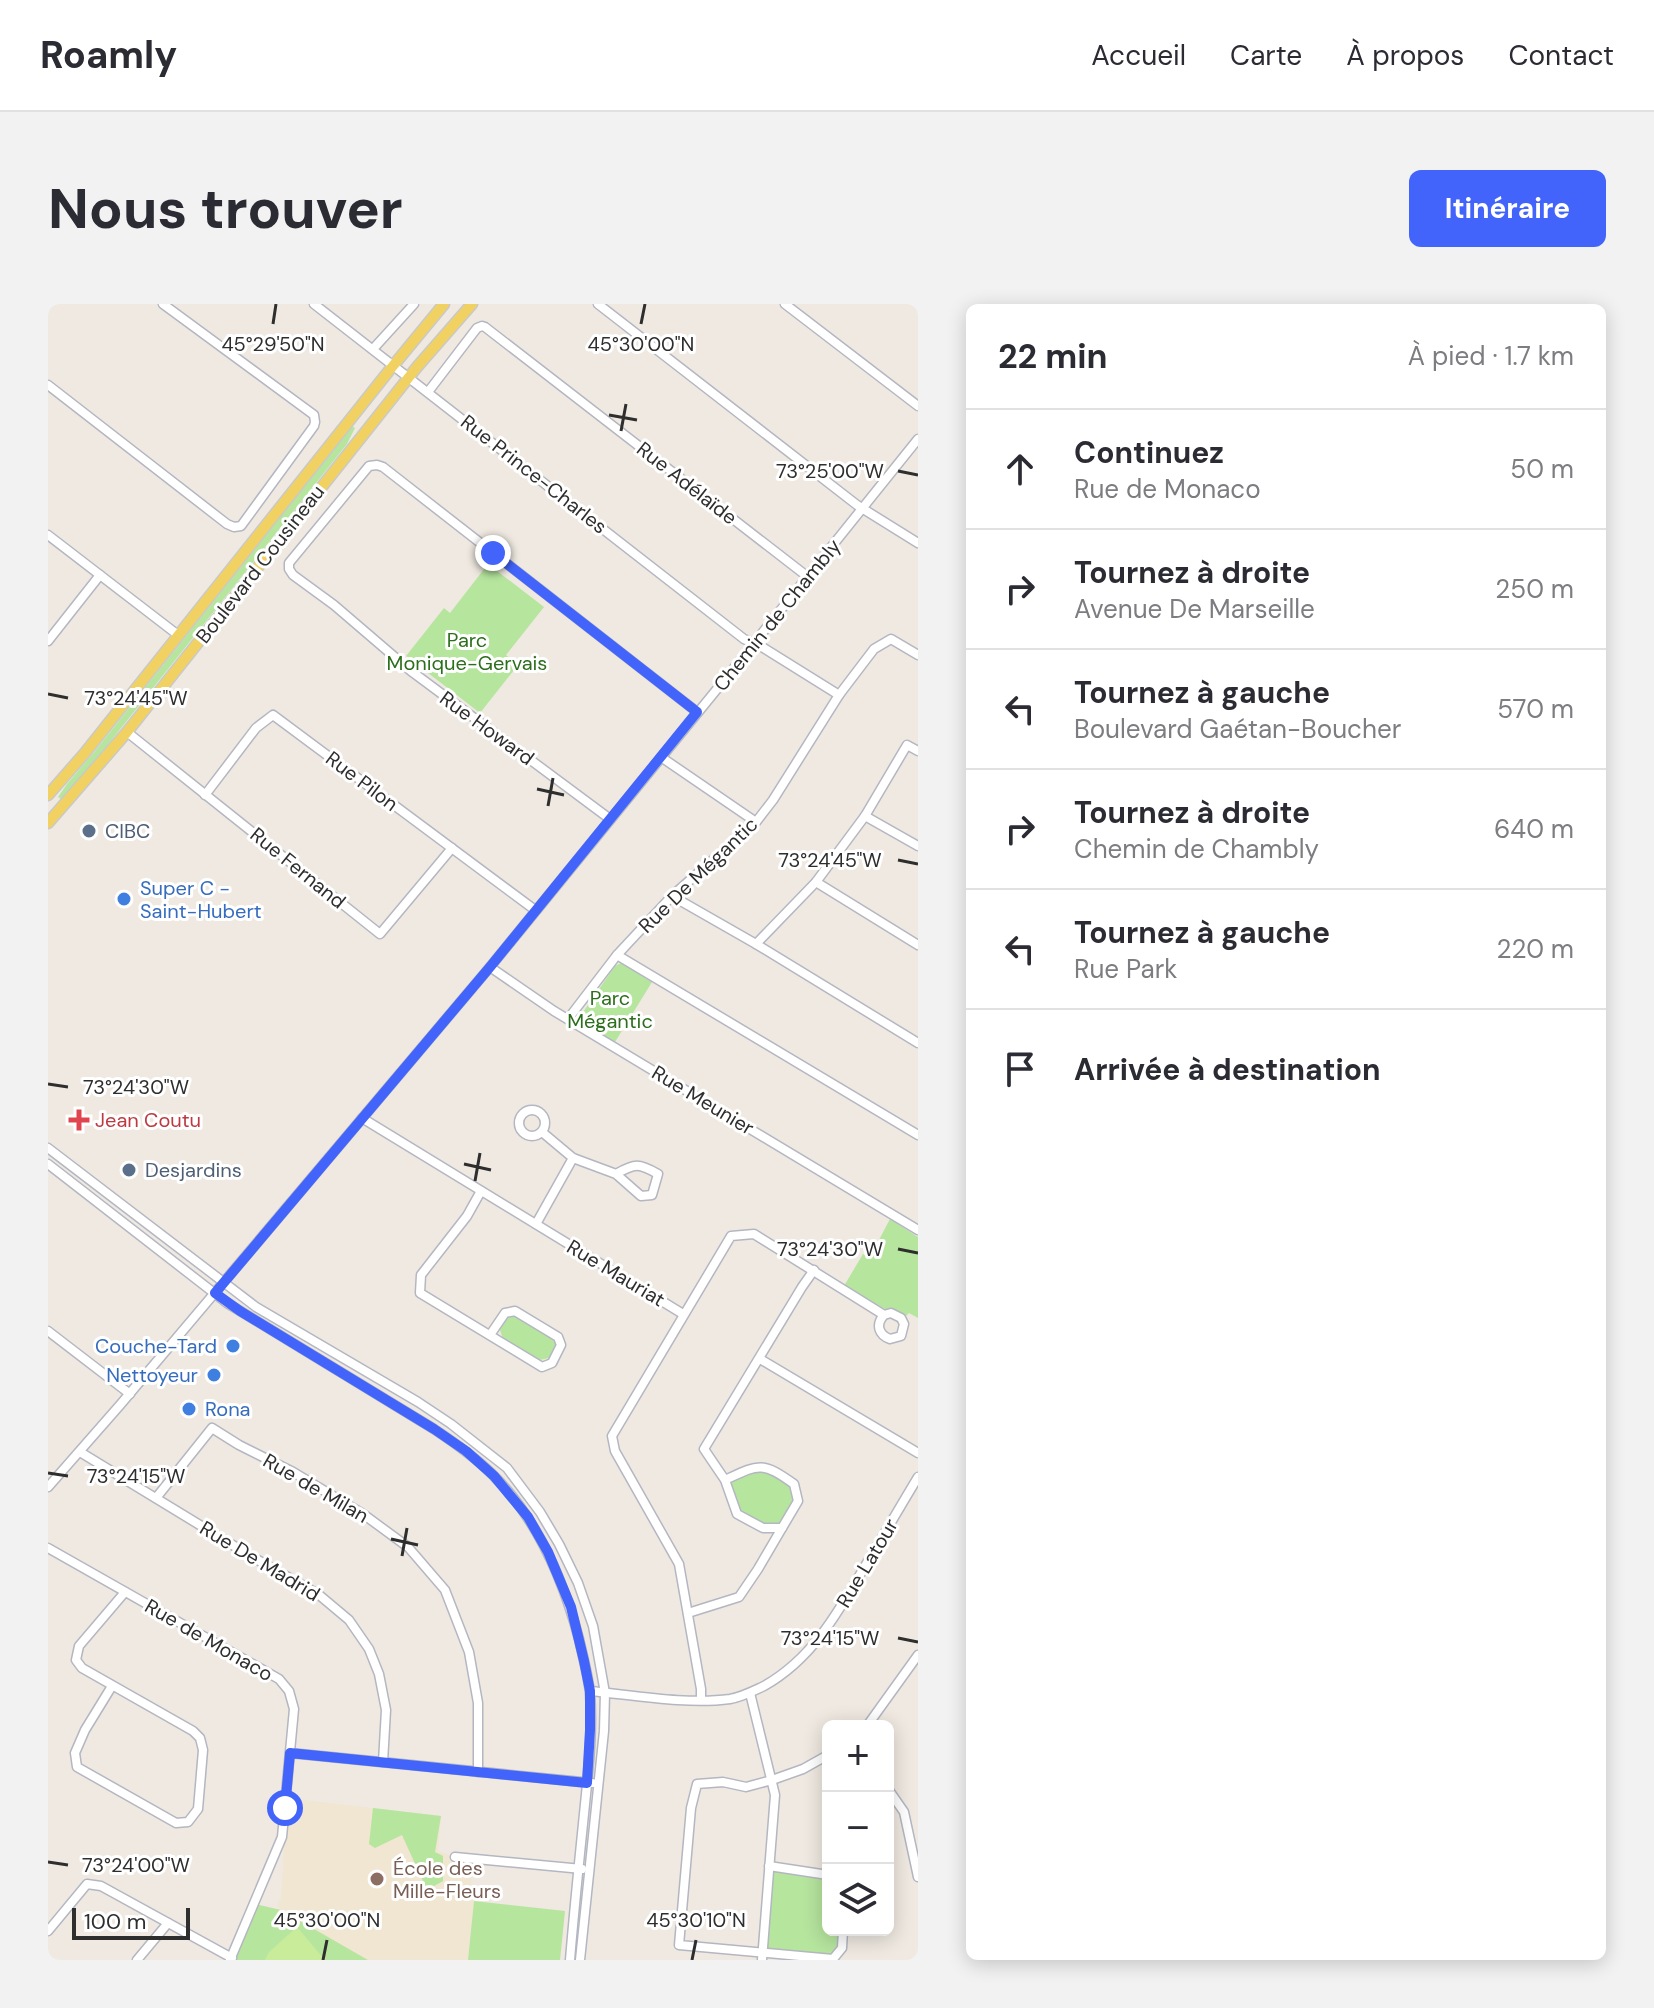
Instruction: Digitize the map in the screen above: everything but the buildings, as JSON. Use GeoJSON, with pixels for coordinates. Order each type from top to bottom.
{"type":"FeatureCollection","features":[{"type":"Feature","properties":{"kind":"main road","name":"Boulevard Cousineau"},"geometry":{"type":"LineString","coordinates":[[48,795],[444,304]]}},
{"type":"Feature","properties":{"kind":"main road","name":"Boulevard Cousineau"},"geometry":{"type":"LineString","coordinates":[[48,823],[127,732],[408,377],[472,304]]}},
{"type":"Feature","properties":{"kind":"street"},"geometry":{"type":"LineString","coordinates":[[48,385],[227,524],[234,527],[243,524],[314,426],[315,418],[313,413],[163,304]]}},
{"type":"Feature","properties":{"kind":"street","name":"Rue Prince-Charles"},"geometry":{"type":"LineString","coordinates":[[314,304],[744,639],[766,649],[839,695]]}},
{"type":"Feature","properties":{"kind":"street"},"geometry":{"type":"LineString","coordinates":[[373,349],[414,304]]}},
{"type":"Feature","properties":{"kind":"street"},"geometry":{"type":"LineString","coordinates":[[598,304],[863,509],[918,543]]}},
{"type":"Feature","properties":{"kind":"street"},"geometry":{"type":"LineString","coordinates":[[785,304],[918,406]]}},
{"type":"Feature","properties":{"kind":"street","name":"Rue Adélaïde"},"geometry":{"type":"LineString","coordinates":[[428,392],[477,328],[485,327],[808,577]]}},
{"type":"Feature","properties":{"kind":"street","name":"Chemin de Chambly"},"geometry":{"type":"LineString","coordinates":[[48,1487],[490,967],[918,439]]}},
{"type":"Feature","properties":{"kind":"street","name":"Rue Howard"},"geometry":{"type":"LineString","coordinates":[[610,819],[411,671],[334,605],[293,575],[289,563],[369,466],[383,467],[697,712]]}},
{"type":"Feature","properties":{"kind":"street"},"geometry":{"type":"LineString","coordinates":[[48,535],[178,635]]}},
{"type":"Feature","properties":{"kind":"street"},"geometry":{"type":"LineString","coordinates":[[48,641],[100,575]]}},
{"type":"Feature","properties":{"kind":"street","name":"Rue De Mégantic"},"geometry":{"type":"LineString","coordinates":[[568,1019],[617,955],[672,896],[756,822],[839,695],[874,649],[891,639],[918,655]]}},
{"type":"Feature","properties":{"kind":"street","name":"Rue Pilon"},"geometry":{"type":"LineString","coordinates":[[205,795],[256,728],[273,715],[535,910]]}},
{"type":"Feature","properties":{"kind":"street","name":"Rue Fernand"},"geometry":{"type":"LineString","coordinates":[[127,732],[380,934],[452,848]]}},
{"type":"Feature","properties":{"kind":"street"},"geometry":{"type":"LineString","coordinates":[[756,944],[816,882],[865,816],[907,745],[918,751]]}},
{"type":"Feature","properties":{"kind":"street"},"geometry":{"type":"LineString","coordinates":[[661,757],[756,822]]}},
{"type":"Feature","properties":{"kind":"street"},"geometry":{"type":"LineString","coordinates":[[865,816],[918,846]]}},
{"type":"Feature","properties":{"kind":"street"},"geometry":{"type":"LineString","coordinates":[[816,882],[918,945]]}},
{"type":"Feature","properties":{"kind":"street"},"geometry":{"type":"LineString","coordinates":[[672,896],[918,1043]]}},
{"type":"Feature","properties":{"kind":"street"},"geometry":{"type":"LineString","coordinates":[[617,955],[918,1135]]}},
{"type":"Feature","properties":{"kind":"street","name":"Rue Meunier"},"geometry":{"type":"LineString","coordinates":[[490,967],[568,1019],[918,1230]]}},
{"type":"Feature","properties":{"kind":"street","name":"Rue Mauriat"},"geometry":{"type":"LineString","coordinates":[[362,1118],[683,1314],[731,1236],[754,1234],[884,1315]]}},
{"type":"Feature","properties":{"kind":"street"},"geometry":{"type":"LineString","coordinates":[[542,1132],[573,1158],[616,1174],[641,1196],[652,1195],[658,1174],[632,1165],[616,1174]]}},
{"type":"Feature","properties":{"kind":"street"},"geometry":{"type":"LineString","coordinates":[[48,1148],[223,1283],[271,1316],[440,1417],[507,1468],[540,1512],[578,1583],[593,1626],[605,1693],[599,1784],[580,1960]]}},
{"type":"Feature","properties":{"kind":"street"},"geometry":{"type":"LineString","coordinates":[[536,1224],[573,1158]]}},
{"type":"Feature","properties":{"kind":"street"},"geometry":{"type":"LineString","coordinates":[[48,1164],[240,1311],[466,1451],[494,1476],[528,1517],[548,1552],[571,1607],[590,1691],[587,1783],[570,1960]]}},
{"type":"Feature","properties":{"kind":"street"},"geometry":{"type":"LineString","coordinates":[[481,1191],[467,1216],[421,1275],[420,1293],[542,1367],[552,1363],[561,1345],[558,1337],[515,1311],[505,1313],[490,1335]]}},
{"type":"Feature","properties":{"kind":"street"},"geometry":{"type":"LineString","coordinates":[[782,1528],[763,1528],[737,1514],[725,1480],[704,1449],[814,1270]]}},
{"type":"Feature","properties":{"kind":"street"},"geometry":{"type":"LineString","coordinates":[[683,1314],[612,1436],[615,1451],[679,1564],[701,1700]]}},
{"type":"Feature","properties":{"kind":"street"},"geometry":{"type":"LineString","coordinates":[[48,1331],[130,1394]]}},
{"type":"Feature","properties":{"kind":"street"},"geometry":{"type":"LineString","coordinates":[[760,1359],[918,1453]]}},
{"type":"Feature","properties":{"kind":"street","name":"Rue de Milan"},"geometry":{"type":"LineString","coordinates":[[156,1498],[212,1428],[352,1507],[408,1547],[445,1590],[469,1652],[478,1703],[478,1772]]}},
{"type":"Feature","properties":{"kind":"street","name":"Rue De Madrid"},"geometry":{"type":"LineString","coordinates":[[80,1452],[318,1594],[349,1620],[369,1649],[379,1674],[386,1710],[383,1762]]}},
{"type":"Feature","properties":{"kind":"street"},"geometry":{"type":"LineString","coordinates":[[688,1613],[739,1597],[798,1501],[794,1484],[777,1471],[755,1466],[725,1480]]}},
{"type":"Feature","properties":{"kind":"street","name":"Rue Latour"},"geometry":{"type":"LineString","coordinates":[[590,1691],[701,1700],[732,1699],[775,1680],[819,1640],[918,1477]]}},
{"type":"Feature","properties":{"kind":"street","name":"Rue de Monaco"},"geometry":{"type":"LineString","coordinates":[[48,1548],[279,1679],[289,1691],[294,1709],[282,1837],[231,1959]]}},
{"type":"Feature","properties":{"kind":"street"},"geometry":{"type":"LineString","coordinates":[[112,1686],[75,1753],[77,1767],[176,1823],[188,1822],[198,1809],[203,1750],[200,1738],[193,1731],[82,1668],[76,1660],[79,1646],[125,1592]]}},
{"type":"Feature","properties":{"kind":"street"},"geometry":{"type":"LineString","coordinates":[[871,1720],[918,1655]]}},
{"type":"Feature","properties":{"kind":"street"},"geometry":{"type":"LineString","coordinates":[[750,1693],[775,1795],[762,1956]]}},
{"type":"Feature","properties":{"kind":"street"},"geometry":{"type":"LineString","coordinates":[[290,1753],[599,1784]]}},
{"type":"Feature","properties":{"kind":"street"},"geometry":{"type":"LineString","coordinates":[[822,1758],[803,1769],[746,1787],[723,1782],[697,1784],[691,1808],[679,1945],[762,1956],[833,1959],[842,1948],[843,1936]]}},
{"type":"Feature","properties":{"kind":"street"},"geometry":{"type":"LineString","coordinates":[[890,1792],[904,1812],[918,1877]]}},
{"type":"Feature","properties":{"kind":"street"},"geometry":{"type":"LineString","coordinates":[[455,1857],[590,1870]]}},
{"type":"Feature","properties":{"kind":"street"},"geometry":{"type":"LineString","coordinates":[[769,1866],[822,1874]]}},
{"type":"Feature","properties":{"kind":"street"},"geometry":{"type":"LineString","coordinates":[[48,1931],[87,1884],[101,1886],[231,1959]]}},
{"type":"Feature","properties":{"kind":"street"},"geometry":{"type":"LineString","coordinates":[[137,1960],[168,1923]]}},
{"type":"Feature","properties":{"kind":"shaded area","name":"École des Mille-Fleurs"},"geometry":{"type":"Polygon","coordinates":[[[286,1798],[441,1816],[438,1851],[473,1859],[470,1899],[474,1901],[468,1960],[368,1960],[281,1910],[277,1905],[281,1898],[286,1798]]]}},
{"type":"Feature","properties":{"kind":"green space"},"geometry":{"type":"Polygon","coordinates":[[[352,426],[355,428],[347,444],[106,747],[61,799],[58,797],[67,784],[352,426]]]}},
{"type":"Feature","properties":{"kind":"green space","name":"Parc Monique-Gervais"},"geometry":{"type":"Polygon","coordinates":[[[488,564],[544,607],[506,655],[518,665],[480,713],[406,656],[444,608],[450,613],[488,564]]]}},
{"type":"Feature","properties":{"kind":"green space","name":"Parc Mégantic"},"geometry":{"type":"Polygon","coordinates":[[[621,963],[652,982],[615,1042],[580,1022],[581,1015],[615,966],[621,963]]]}},
{"type":"Feature","properties":{"kind":"green space"},"geometry":{"type":"Polygon","coordinates":[[[890,1219],[918,1237],[918,1318],[909,1313],[904,1318],[844,1286],[863,1254],[870,1257],[890,1219]]]}},
{"type":"Feature","properties":{"kind":"green space"},"geometry":{"type":"Polygon","coordinates":[[[516,1316],[551,1337],[556,1345],[549,1358],[539,1360],[503,1339],[500,1330],[506,1318],[516,1316]]]}},
{"type":"Feature","properties":{"kind":"green space"},"geometry":{"type":"Polygon","coordinates":[[[755,1466],[794,1484],[798,1501],[782,1528],[763,1528],[737,1514],[725,1481],[755,1466]]]}},
{"type":"Feature","properties":{"kind":"green space"},"geometry":{"type":"Polygon","coordinates":[[[373,1808],[441,1816],[435,1852],[443,1856],[443,1881],[427,1890],[402,1835],[375,1848],[369,1844],[373,1808]]]}},
{"type":"Feature","properties":{"kind":"green space"},"geometry":{"type":"Polygon","coordinates":[[[769,1866],[822,1874],[822,1936],[843,1936],[842,1948],[833,1959],[762,1952],[769,1866]]]}},
{"type":"Feature","properties":{"kind":"green space"},"geometry":{"type":"Polygon","coordinates":[[[474,1901],[565,1911],[560,1960],[468,1960],[474,1901]]]}},
{"type":"Feature","properties":{"kind":"green space"},"geometry":{"type":"Polygon","coordinates":[[[255,1904],[281,1910],[368,1960],[230,1960],[255,1904]]]}},
{"type":"Feature","properties":{"kind":"green space"},"geometry":{"type":"Polygon","coordinates":[[[297,1927],[325,1960],[265,1960],[269,1952],[297,1927]]]}},
{"type":"Feature","properties":{"kind":"place","name":"CIBC"},"geometry":{"type":"Point","coordinates":[89,831]}},
{"type":"Feature","properties":{"kind":"place","name":"Super C - Saint-Hubert"},"geometry":{"type":"Point","coordinates":[124,899]}},
{"type":"Feature","properties":{"kind":"place","name":"Jean Coutu"},"geometry":{"type":"Point","coordinates":[79,1120]}},
{"type":"Feature","properties":{"kind":"place","name":"Desjardins"},"geometry":{"type":"Point","coordinates":[129,1170]}},
{"type":"Feature","properties":{"kind":"place","name":"Couche-Tard"},"geometry":{"type":"Point","coordinates":[233,1346]}},
{"type":"Feature","properties":{"kind":"place","name":"Nettoyeur"},"geometry":{"type":"Point","coordinates":[214,1375]}},
{"type":"Feature","properties":{"kind":"place","name":"Rona"},"geometry":{"type":"Point","coordinates":[189,1409]}},
{"type":"Feature","properties":{"kind":"place","name":"École des Mille-Fleurs"},"geometry":{"type":"Point","coordinates":[377,1879]}},
{"type":"Feature","properties":{"kind":"route"},"geometry":{"type":"LineString","coordinates":[[285,1808],[290,1753],[587,1783],[590,1691],[584,1661],[571,1607],[548,1552],[528,1517],[494,1476],[466,1451],[215,1293],[490,967],[697,712],[493,553]]}}]}
